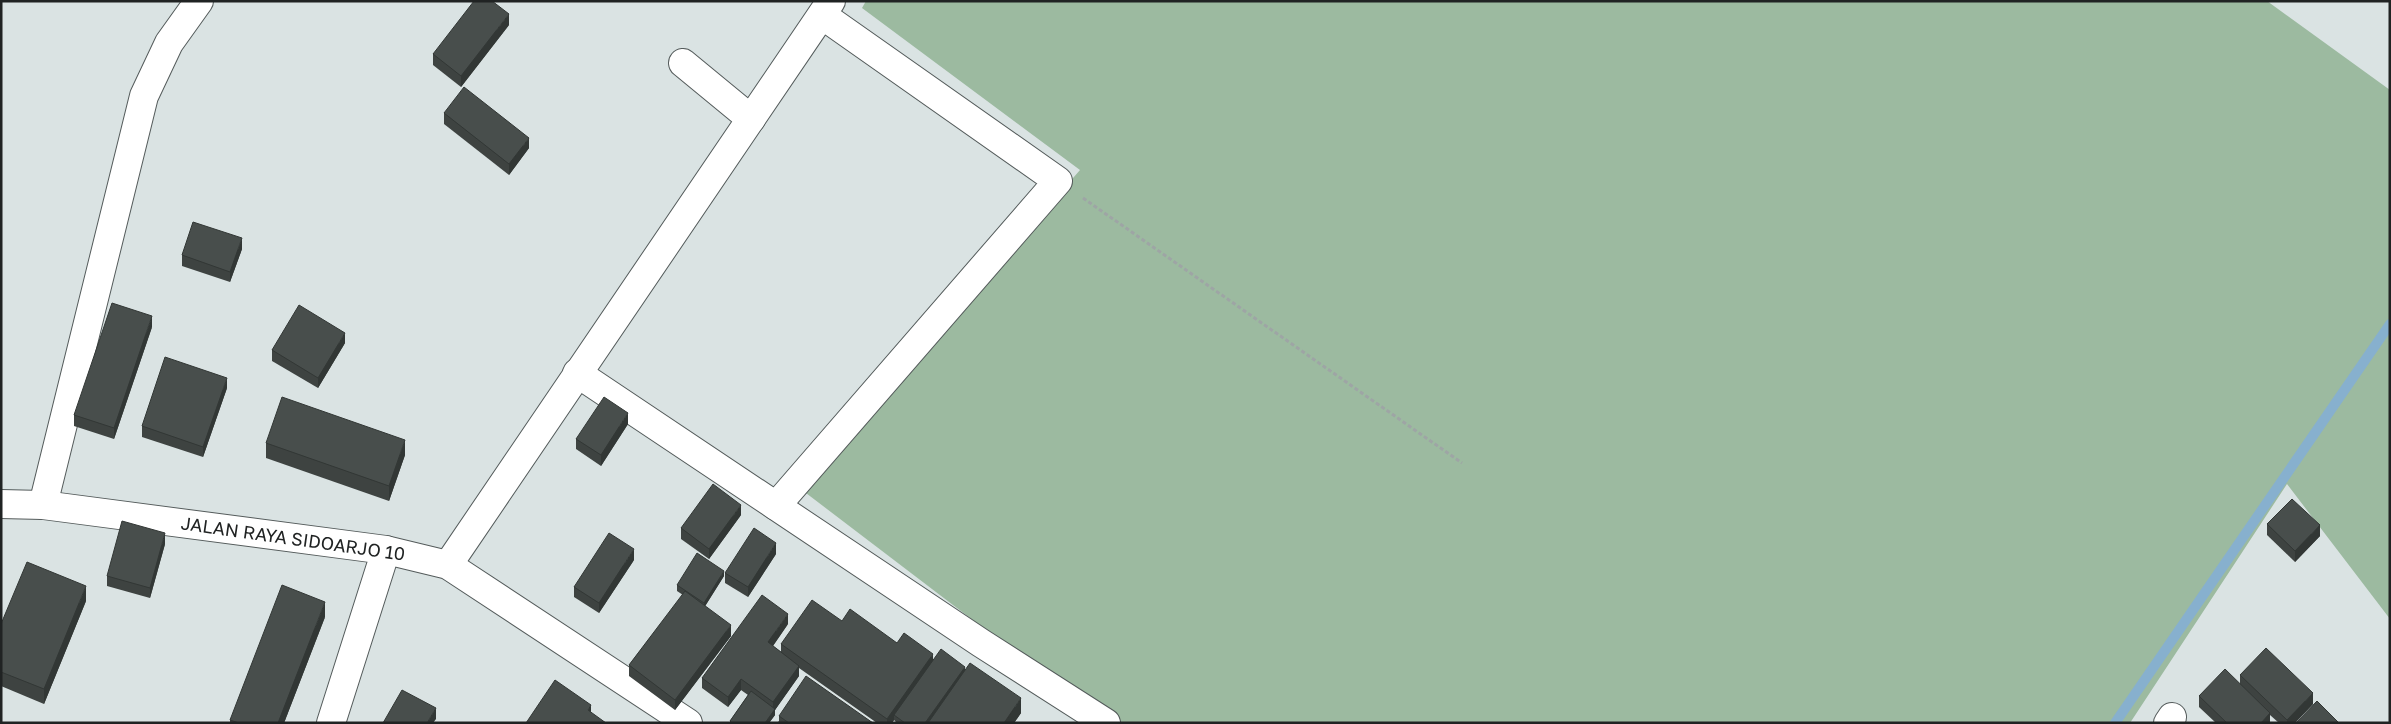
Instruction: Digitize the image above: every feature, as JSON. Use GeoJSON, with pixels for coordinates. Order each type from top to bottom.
{"type":"FeatureCollection","features":[{"type":"Feature","properties":{"kind":"street"},"geometry":{"type":"LineString","coordinates":[[43,505],[144,96],[169,42],[199,1]]}},
{"type":"Feature","properties":{"kind":"street"},"geometry":{"type":"LineString","coordinates":[[448,565],[827,8],[1058,181],[776,506]]}},
{"type":"Feature","properties":{"kind":"street"},"geometry":{"type":"LineString","coordinates":[[683,63],[751,119]]}},
{"type":"Feature","properties":{"kind":"street"},"geometry":{"type":"LineString","coordinates":[[577,373],[981,643],[1106,723]]}},
{"type":"Feature","properties":{"kind":"street","name":"JALAN RAYA SIDOARJO 10"},"geometry":{"type":"LineString","coordinates":[[1,504],[43,505],[386,550],[448,565],[688,723]]}},
{"type":"Feature","properties":{"kind":"street"},"geometry":{"type":"LineString","coordinates":[[331,723],[386,550]]}},
{"type":"Feature","properties":{"kind":"path"},"geometry":{"type":"LineString","coordinates":[[1058,181],[1462,463]]}},
{"type":"Feature","properties":{"kind":"green space"},"geometry":{"type":"Polygon","coordinates":[[[866,1],[2267,1],[2390,90],[2390,619],[2287,484],[2130,723],[1108,723],[802,490],[1080,170],[862,8],[866,1]]]}},
{"type":"Feature","properties":{"kind":"building"},"geometry":{"type":"Polygon","coordinates":[[[474,1],[492,1],[509,14],[461,76],[433,54],[474,1]]]}},
{"type":"Feature","properties":{"kind":"building"},"geometry":{"type":"Polygon","coordinates":[[[464,87],[529,138],[509,164],[444,113],[464,87]]]}},
{"type":"Feature","properties":{"kind":"building"},"geometry":{"type":"Polygon","coordinates":[[[193,222],[242,238],[230,272],[182,255],[193,222]]]}},
{"type":"Feature","properties":{"kind":"building"},"geometry":{"type":"Polygon","coordinates":[[[112,303],[152,316],[114,428],[74,415],[112,303]]]}},
{"type":"Feature","properties":{"kind":"building"},"geometry":{"type":"Polygon","coordinates":[[[299,305],[345,333],[318,378],[272,350],[299,305]]]}},
{"type":"Feature","properties":{"kind":"building"},"geometry":{"type":"Polygon","coordinates":[[[165,357],[227,378],[203,447],[142,426],[165,357]]]}},
{"type":"Feature","properties":{"kind":"building"},"geometry":{"type":"Polygon","coordinates":[[[282,397],[405,440],[389,486],[266,443],[282,397]]]}},
{"type":"Feature","properties":{"kind":"building"},"geometry":{"type":"Polygon","coordinates":[[[604,397],[628,413],[601,455],[576,439],[604,397]]]}},
{"type":"Feature","properties":{"kind":"building"},"geometry":{"type":"Polygon","coordinates":[[[713,484],[741,505],[709,549],[681,528],[713,484]]]}},
{"type":"Feature","properties":{"kind":"building"},"geometry":{"type":"Polygon","coordinates":[[[2292,499],[2320,525],[2295,551],[2267,524],[2292,499]]]}},
{"type":"Feature","properties":{"kind":"building"},"geometry":{"type":"Polygon","coordinates":[[[122,521],[165,533],[150,588],[107,576],[122,521]]]}},
{"type":"Feature","properties":{"kind":"building"},"geometry":{"type":"Polygon","coordinates":[[[754,528],[776,543],[748,587],[725,573],[754,528]]]}},
{"type":"Feature","properties":{"kind":"building"},"geometry":{"type":"Polygon","coordinates":[[[609,533],[634,549],[599,603],[574,587],[609,533]]]}},
{"type":"Feature","properties":{"kind":"building"},"geometry":{"type":"Polygon","coordinates":[[[697,553],[724,571],[704,603],[677,585],[697,553]]]}},
{"type":"Feature","properties":{"kind":"building"},"geometry":{"type":"Polygon","coordinates":[[[27,562],[86,586],[44,689],[1,672],[1,624],[27,562]]]}},
{"type":"Feature","properties":{"kind":"building"},"geometry":{"type":"Polygon","coordinates":[[[282,585],[325,602],[278,723],[239,723],[230,720],[282,585]]]}},
{"type":"Feature","properties":{"kind":"building"},"geometry":{"type":"Polygon","coordinates":[[[685,591],[731,625],[675,700],[629,665],[685,591]]]}},
{"type":"Feature","properties":{"kind":"building"},"geometry":{"type":"Polygon","coordinates":[[[762,595],[788,614],[768,642],[799,666],[773,702],[741,679],[728,697],[702,678],[762,595]]]}},
{"type":"Feature","properties":{"kind":"building"},"geometry":{"type":"Polygon","coordinates":[[[812,600],[842,621],[850,609],[897,643],[904,633],[933,654],[887,719],[781,644],[812,600]]]}},
{"type":"Feature","properties":{"kind":"building"},"geometry":{"type":"Polygon","coordinates":[[[2266,648],[2313,693],[2287,720],[2240,675],[2266,648]]]}},
{"type":"Feature","properties":{"kind":"building"},"geometry":{"type":"Polygon","coordinates":[[[941,649],[965,667],[925,723],[905,723],[894,715],[941,649]]]}},
{"type":"Feature","properties":{"kind":"building"},"geometry":{"type":"Polygon","coordinates":[[[970,663],[1021,698],[1004,723],[928,723],[970,663]]]}},
{"type":"Feature","properties":{"kind":"building"},"geometry":{"type":"Polygon","coordinates":[[[2225,669],[2270,713],[2261,723],[2227,723],[2199,696],[2225,669]]]}},
{"type":"Feature","properties":{"kind":"building"},"geometry":{"type":"Polygon","coordinates":[[[806,676],[873,723],[789,723],[779,716],[806,676]]]}},
{"type":"Feature","properties":{"kind":"building"},"geometry":{"type":"Polygon","coordinates":[[[555,680],[591,705],[588,710],[606,723],[526,723],[555,680]]]}},
{"type":"Feature","properties":{"kind":"building"},"geometry":{"type":"Polygon","coordinates":[[[402,690],[436,708],[427,723],[383,723],[402,690]]]}},
{"type":"Feature","properties":{"kind":"building"},"geometry":{"type":"Polygon","coordinates":[[[751,691],[775,709],[765,723],[732,723],[730,721],[751,691]]]}},
{"type":"Feature","properties":{"kind":"building"},"geometry":{"type":"Polygon","coordinates":[[[2317,701],[2339,723],[2296,723],[2317,701]]]}},
{"type":"Feature","properties":{"kind":"waterway"},"geometry":{"type":"LineString","coordinates":[[2115,723],[2390,324]]}}]}
